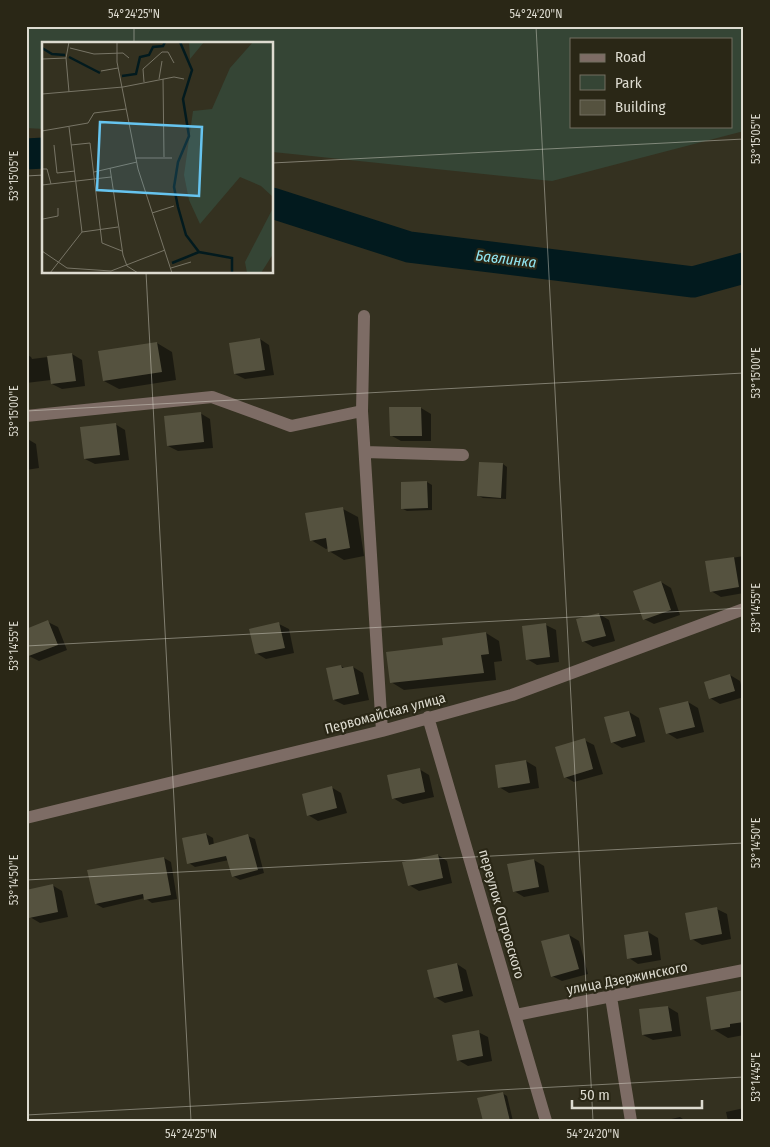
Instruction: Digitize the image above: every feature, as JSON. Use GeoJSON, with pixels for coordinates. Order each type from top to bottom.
{"type":"FeatureCollection","features":[{"type":"Feature","properties":{"kind":"street"},"geometry":{"type":"LineString","coordinates":[[364,316],[362,411],[382,731]]}},
{"type":"Feature","properties":{"kind":"street"},"geometry":{"type":"LineString","coordinates":[[26,416],[212,397],[291,426],[362,411]]}},
{"type":"Feature","properties":{"kind":"street"},"geometry":{"type":"LineString","coordinates":[[364,452],[463,455]]}},
{"type":"Feature","properties":{"kind":"street","name":"Первомайская улица"},"geometry":{"type":"LineString","coordinates":[[26,818],[382,731],[512,695],[744,609]]}},
{"type":"Feature","properties":{"kind":"street","name":"переулок Островского"},"geometry":{"type":"LineString","coordinates":[[428,717],[546,1121]]}},
{"type":"Feature","properties":{"kind":"street","name":"улица Дзержинского"},"geometry":{"type":"LineString","coordinates":[[516,1015],[744,970]]}},
{"type":"Feature","properties":{"kind":"street"},"geometry":{"type":"LineString","coordinates":[[611,997],[631,1121]]}},
{"type":"Feature","properties":{"kind":"green space"},"geometry":{"type":"Polygon","coordinates":[[[26,26],[744,26],[744,131],[552,181],[274,152],[274,42],[42,42],[42,129],[26,128],[26,26]]]}},
{"type":"Feature","properties":{"kind":"building"},"geometry":{"type":"Polygon","coordinates":[[[260,338],[265,370],[234,374],[229,343],[260,338]]]}},
{"type":"Feature","properties":{"kind":"building"},"geometry":{"type":"Polygon","coordinates":[[[157,342],[162,372],[103,381],[98,351],[157,342]]]}},
{"type":"Feature","properties":{"kind":"building"},"geometry":{"type":"Polygon","coordinates":[[[72,353],[76,381],[51,384],[47,356],[72,353]]]}},
{"type":"Feature","properties":{"kind":"building"},"geometry":{"type":"Polygon","coordinates":[[[389,407],[421,407],[422,436],[390,436],[389,407]]]}},
{"type":"Feature","properties":{"kind":"building"},"geometry":{"type":"Polygon","coordinates":[[[201,412],[204,442],[167,446],[164,416],[201,412]]]}},
{"type":"Feature","properties":{"kind":"building"},"geometry":{"type":"Polygon","coordinates":[[[116,423],[120,455],[84,459],[80,427],[116,423]]]}},
{"type":"Feature","properties":{"kind":"building"},"geometry":{"type":"Polygon","coordinates":[[[479,462],[503,463],[501,498],[477,496],[479,462]]]}},
{"type":"Feature","properties":{"kind":"building"},"geometry":{"type":"Polygon","coordinates":[[[427,481],[428,508],[401,509],[401,482],[427,481]]]}},
{"type":"Feature","properties":{"kind":"building"},"geometry":{"type":"Polygon","coordinates":[[[343,507],[350,548],[328,552],[326,538],[310,541],[305,513],[343,507]]]}},
{"type":"Feature","properties":{"kind":"building"},"geometry":{"type":"Polygon","coordinates":[[[734,557],[739,587],[710,592],[705,561],[734,557]]]}},
{"type":"Feature","properties":{"kind":"building"},"geometry":{"type":"Polygon","coordinates":[[[661,581],[671,610],[643,620],[633,591],[661,581]]]}},
{"type":"Feature","properties":{"kind":"building"},"geometry":{"type":"Polygon","coordinates":[[[599,613],[606,636],[582,642],[576,619],[599,613]]]}},
{"type":"Feature","properties":{"kind":"building"},"geometry":{"type":"Polygon","coordinates":[[[48,620],[58,645],[26,657],[26,629],[48,620]]]}},
{"type":"Feature","properties":{"kind":"building"},"geometry":{"type":"Polygon","coordinates":[[[279,622],[285,648],[255,654],[249,629],[279,622]]]}},
{"type":"Feature","properties":{"kind":"building"},"geometry":{"type":"Polygon","coordinates":[[[546,623],[550,657],[526,660],[522,626],[546,623]]]}},
{"type":"Feature","properties":{"kind":"building"},"geometry":{"type":"Polygon","coordinates":[[[486,632],[489,654],[481,655],[484,673],[390,683],[386,652],[443,645],[442,638],[486,632]]]}},
{"type":"Feature","properties":{"kind":"building"},"geometry":{"type":"Polygon","coordinates":[[[341,665],[342,668],[353,666],[359,694],[333,700],[326,668],[341,665]]]}},
{"type":"Feature","properties":{"kind":"building"},"geometry":{"type":"Polygon","coordinates":[[[730,674],[735,691],[709,699],[704,682],[730,674]]]}},
{"type":"Feature","properties":{"kind":"building"},"geometry":{"type":"Polygon","coordinates":[[[688,701],[695,727],[666,734],[659,708],[688,701]]]}},
{"type":"Feature","properties":{"kind":"building"},"geometry":{"type":"Polygon","coordinates":[[[629,711],[636,736],[611,743],[604,717],[629,711]]]}},
{"type":"Feature","properties":{"kind":"building"},"geometry":{"type":"Polygon","coordinates":[[[585,738],[593,769],[564,778],[555,747],[585,738]]]}},
{"type":"Feature","properties":{"kind":"building"},"geometry":{"type":"Polygon","coordinates":[[[526,760],[530,783],[498,788],[495,765],[526,760]]]}},
{"type":"Feature","properties":{"kind":"building"},"geometry":{"type":"Polygon","coordinates":[[[420,768],[425,792],[392,799],[387,775],[420,768]]]}},
{"type":"Feature","properties":{"kind":"building"},"geometry":{"type":"Polygon","coordinates":[[[332,786],[337,808],[307,816],[302,794],[332,786]]]}},
{"type":"Feature","properties":{"kind":"building"},"geometry":{"type":"Polygon","coordinates":[[[206,833],[209,845],[248,834],[258,870],[232,877],[226,856],[187,864],[182,838],[206,833]]]}},
{"type":"Feature","properties":{"kind":"building"},"geometry":{"type":"Polygon","coordinates":[[[438,854],[443,878],[408,886],[402,862],[438,854]]]}},
{"type":"Feature","properties":{"kind":"building"},"geometry":{"type":"Polygon","coordinates":[[[164,857],[171,895],[144,900],[143,894],[95,904],[87,870],[164,857]]]}},
{"type":"Feature","properties":{"kind":"building"},"geometry":{"type":"Polygon","coordinates":[[[534,859],[539,887],[513,892],[507,864],[534,859]]]}},
{"type":"Feature","properties":{"kind":"building"},"geometry":{"type":"Polygon","coordinates":[[[53,884],[58,912],[29,918],[26,905],[26,890],[53,884]]]}},
{"type":"Feature","properties":{"kind":"building"},"geometry":{"type":"Polygon","coordinates":[[[717,907],[722,934],[690,940],[685,913],[717,907]]]}},
{"type":"Feature","properties":{"kind":"building"},"geometry":{"type":"Polygon","coordinates":[[[648,931],[652,955],[627,959],[624,935],[648,931]]]}},
{"type":"Feature","properties":{"kind":"building"},"geometry":{"type":"Polygon","coordinates":[[[569,934],[579,969],[551,977],[541,941],[569,934]]]}},
{"type":"Feature","properties":{"kind":"building"},"geometry":{"type":"Polygon","coordinates":[[[457,963],[463,991],[434,998],[427,970],[457,963]]]}},
{"type":"Feature","properties":{"kind":"building"},"geometry":{"type":"Polygon","coordinates":[[[744,990],[744,1022],[730,1024],[730,1027],[711,1030],[706,997],[744,990]]]}},
{"type":"Feature","properties":{"kind":"building"},"geometry":{"type":"Polygon","coordinates":[[[668,1006],[672,1031],[642,1035],[639,1009],[668,1006]]]}},
{"type":"Feature","properties":{"kind":"building"},"geometry":{"type":"Polygon","coordinates":[[[479,1030],[483,1056],[457,1061],[452,1035],[479,1030]]]}},
{"type":"Feature","properties":{"kind":"building"},"geometry":{"type":"Polygon","coordinates":[[[503,1092],[510,1121],[483,1121],[477,1098],[503,1092]]]}},
{"type":"Feature","properties":{"kind":"waterway","name":"Бавлинка"},"geometry":{"type":"LineString","coordinates":[[26,154],[42,153]]}},
{"type":"Feature","properties":{"kind":"waterway","name":"Бавлинка"},"geometry":{"type":"LineString","coordinates":[[274,204],[409,247],[693,282],[744,268]]}}]}
